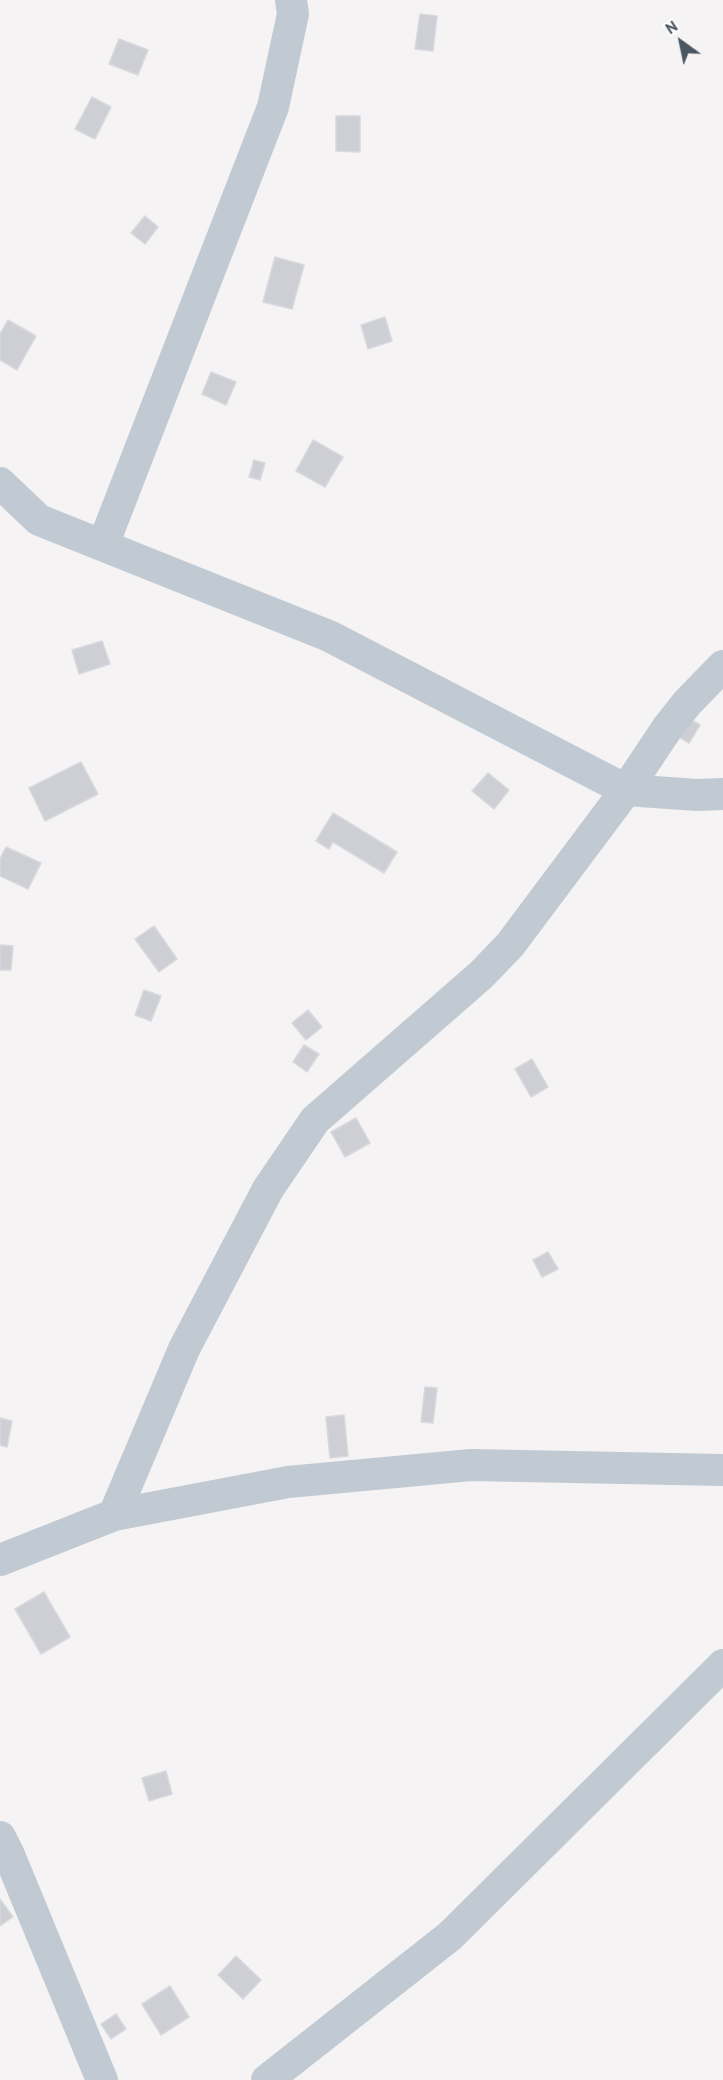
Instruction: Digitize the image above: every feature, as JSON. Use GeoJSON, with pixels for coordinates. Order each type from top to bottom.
{"type":"FeatureCollection","features":[{"type":"Feature","properties":{"kind":"street"},"geometry":{"type":"LineString","coordinates":[[103,545],[273,107],[292,14],[291,0]]}},
{"type":"Feature","properties":{"kind":"street"},"geometry":{"type":"LineString","coordinates":[[0,483],[39,520]]}},
{"type":"Feature","properties":{"kind":"street"},"geometry":{"type":"LineString","coordinates":[[0,518],[39,520],[329,636],[626,790],[697,795],[723,794]]}},
{"type":"Feature","properties":{"kind":"street"},"geometry":{"type":"LineString","coordinates":[[114,1515],[184,1349],[268,1189],[315,1120],[481,975],[510,945],[626,790],[668,727],[687,703],[723,666]]}},
{"type":"Feature","properties":{"kind":"street"},"geometry":{"type":"LineString","coordinates":[[0,1560],[114,1515],[288,1482],[471,1465],[723,1470]]}},
{"type":"Feature","properties":{"kind":"street"},"geometry":{"type":"LineString","coordinates":[[267,2080],[450,1936],[723,1665]]}},
{"type":"Feature","properties":{"kind":"street"},"geometry":{"type":"LineString","coordinates":[[0,1838],[18,1876],[102,2080]]}},
{"type":"Feature","properties":{"kind":"building"},"geometry":{"type":"Polygon","coordinates":[[[420,14],[437,16],[433,51],[415,49],[420,14]]]}},
{"type":"Feature","properties":{"kind":"building"},"geometry":{"type":"Polygon","coordinates":[[[119,39],[148,50],[138,75],[109,64],[119,39]]]}},
{"type":"Feature","properties":{"kind":"building"},"geometry":{"type":"Polygon","coordinates":[[[92,97],[111,107],[95,139],[75,129],[92,97]]]}},
{"type":"Feature","properties":{"kind":"building"},"geometry":{"type":"Polygon","coordinates":[[[336,116],[360,116],[360,152],[336,151],[336,116]]]}},
{"type":"Feature","properties":{"kind":"building"},"geometry":{"type":"Polygon","coordinates":[[[145,216],[158,227],[145,244],[131,233],[145,216]]]}},
{"type":"Feature","properties":{"kind":"building"},"geometry":{"type":"Polygon","coordinates":[[[275,257],[304,265],[292,309],[263,302],[275,257]]]}},
{"type":"Feature","properties":{"kind":"building"},"geometry":{"type":"Polygon","coordinates":[[[385,317],[392,341],[368,349],[361,325],[385,317]]]}},
{"type":"Feature","properties":{"kind":"building"},"geometry":{"type":"Polygon","coordinates":[[[8,320],[36,336],[17,370],[0,360],[0,334],[8,320]]]}},
{"type":"Feature","properties":{"kind":"building"},"geometry":{"type":"Polygon","coordinates":[[[211,372],[236,382],[226,405],[202,394],[211,372]]]}},
{"type":"Feature","properties":{"kind":"building"},"geometry":{"type":"Polygon","coordinates":[[[313,440],[343,457],[325,487],[296,471],[313,440]]]}},
{"type":"Feature","properties":{"kind":"building"},"geometry":{"type":"Polygon","coordinates":[[[254,460],[265,463],[260,480],[249,477],[254,460]]]}},
{"type":"Feature","properties":{"kind":"building"},"geometry":{"type":"Polygon","coordinates":[[[102,641],[110,664],[79,674],[72,650],[102,641]]]}},
{"type":"Feature","properties":{"kind":"building"},"geometry":{"type":"Polygon","coordinates":[[[681,714],[700,725],[689,743],[671,732],[681,714]]]}},
{"type":"Feature","properties":{"kind":"building"},"geometry":{"type":"Polygon","coordinates":[[[81,762],[98,794],[45,821],[29,788],[81,762]]]}},
{"type":"Feature","properties":{"kind":"building"},"geometry":{"type":"Polygon","coordinates":[[[488,773],[509,790],[494,809],[472,791],[488,773]]]}},
{"type":"Feature","properties":{"kind":"building"},"geometry":{"type":"Polygon","coordinates":[[[333,813],[397,852],[384,873],[333,842],[329,849],[316,841],[333,813]]]}},
{"type":"Feature","properties":{"kind":"building"},"geometry":{"type":"Polygon","coordinates":[[[6,847],[41,863],[28,889],[0,876],[0,859],[6,847]]]}},
{"type":"Feature","properties":{"kind":"building"},"geometry":{"type":"Polygon","coordinates":[[[154,926],[177,959],[159,972],[135,939],[154,926]]]}},
{"type":"Feature","properties":{"kind":"building"},"geometry":{"type":"Polygon","coordinates":[[[0,945],[13,946],[11,970],[0,970],[0,945]]]}},
{"type":"Feature","properties":{"kind":"building"},"geometry":{"type":"Polygon","coordinates":[[[144,990],[161,996],[151,1021],[135,1015],[144,990]]]}},
{"type":"Feature","properties":{"kind":"building"},"geometry":{"type":"Polygon","coordinates":[[[308,1010],[322,1027],[306,1040],[292,1023],[308,1010]]]}},
{"type":"Feature","properties":{"kind":"building"},"geometry":{"type":"Polygon","coordinates":[[[304,1045],[319,1054],[307,1072],[293,1062],[304,1045]]]}},
{"type":"Feature","properties":{"kind":"building"},"geometry":{"type":"Polygon","coordinates":[[[532,1059],[548,1087],[531,1097],[515,1069],[532,1059]]]}},
{"type":"Feature","properties":{"kind":"building"},"geometry":{"type":"Polygon","coordinates":[[[356,1118],[370,1143],[345,1157],[331,1132],[356,1118]]]}},
{"type":"Feature","properties":{"kind":"building"},"geometry":{"type":"Polygon","coordinates":[[[548,1252],[558,1269],[542,1277],[533,1260],[548,1252]]]}},
{"type":"Feature","properties":{"kind":"building"},"geometry":{"type":"Polygon","coordinates":[[[425,1387],[437,1388],[433,1423],[421,1422],[425,1387]]]}},
{"type":"Feature","properties":{"kind":"building"},"geometry":{"type":"Polygon","coordinates":[[[344,1415],[348,1456],[330,1458],[326,1417],[344,1415]]]}},
{"type":"Feature","properties":{"kind":"building"},"geometry":{"type":"Polygon","coordinates":[[[0,1418],[12,1421],[7,1447],[0,1445],[0,1418]]]}},
{"type":"Feature","properties":{"kind":"building"},"geometry":{"type":"Polygon","coordinates":[[[44,1592],[70,1637],[41,1654],[15,1609],[44,1592]]]}},
{"type":"Feature","properties":{"kind":"building"},"geometry":{"type":"Polygon","coordinates":[[[166,1771],[172,1794],[149,1801],[142,1778],[166,1771]]]}},
{"type":"Feature","properties":{"kind":"building"},"geometry":{"type":"Polygon","coordinates":[[[0,1899],[13,1917],[0,1926],[0,1899]]]}},
{"type":"Feature","properties":{"kind":"building"},"geometry":{"type":"Polygon","coordinates":[[[236,1956],[261,1980],[243,1999],[218,1975],[236,1956]]]}},
{"type":"Feature","properties":{"kind":"building"},"geometry":{"type":"Polygon","coordinates":[[[170,1986],[189,2017],[161,2035],[142,2004],[170,1986]]]}},
{"type":"Feature","properties":{"kind":"building"},"geometry":{"type":"Polygon","coordinates":[[[116,2014],[126,2029],[111,2039],[101,2024],[116,2014]]]}}]}
